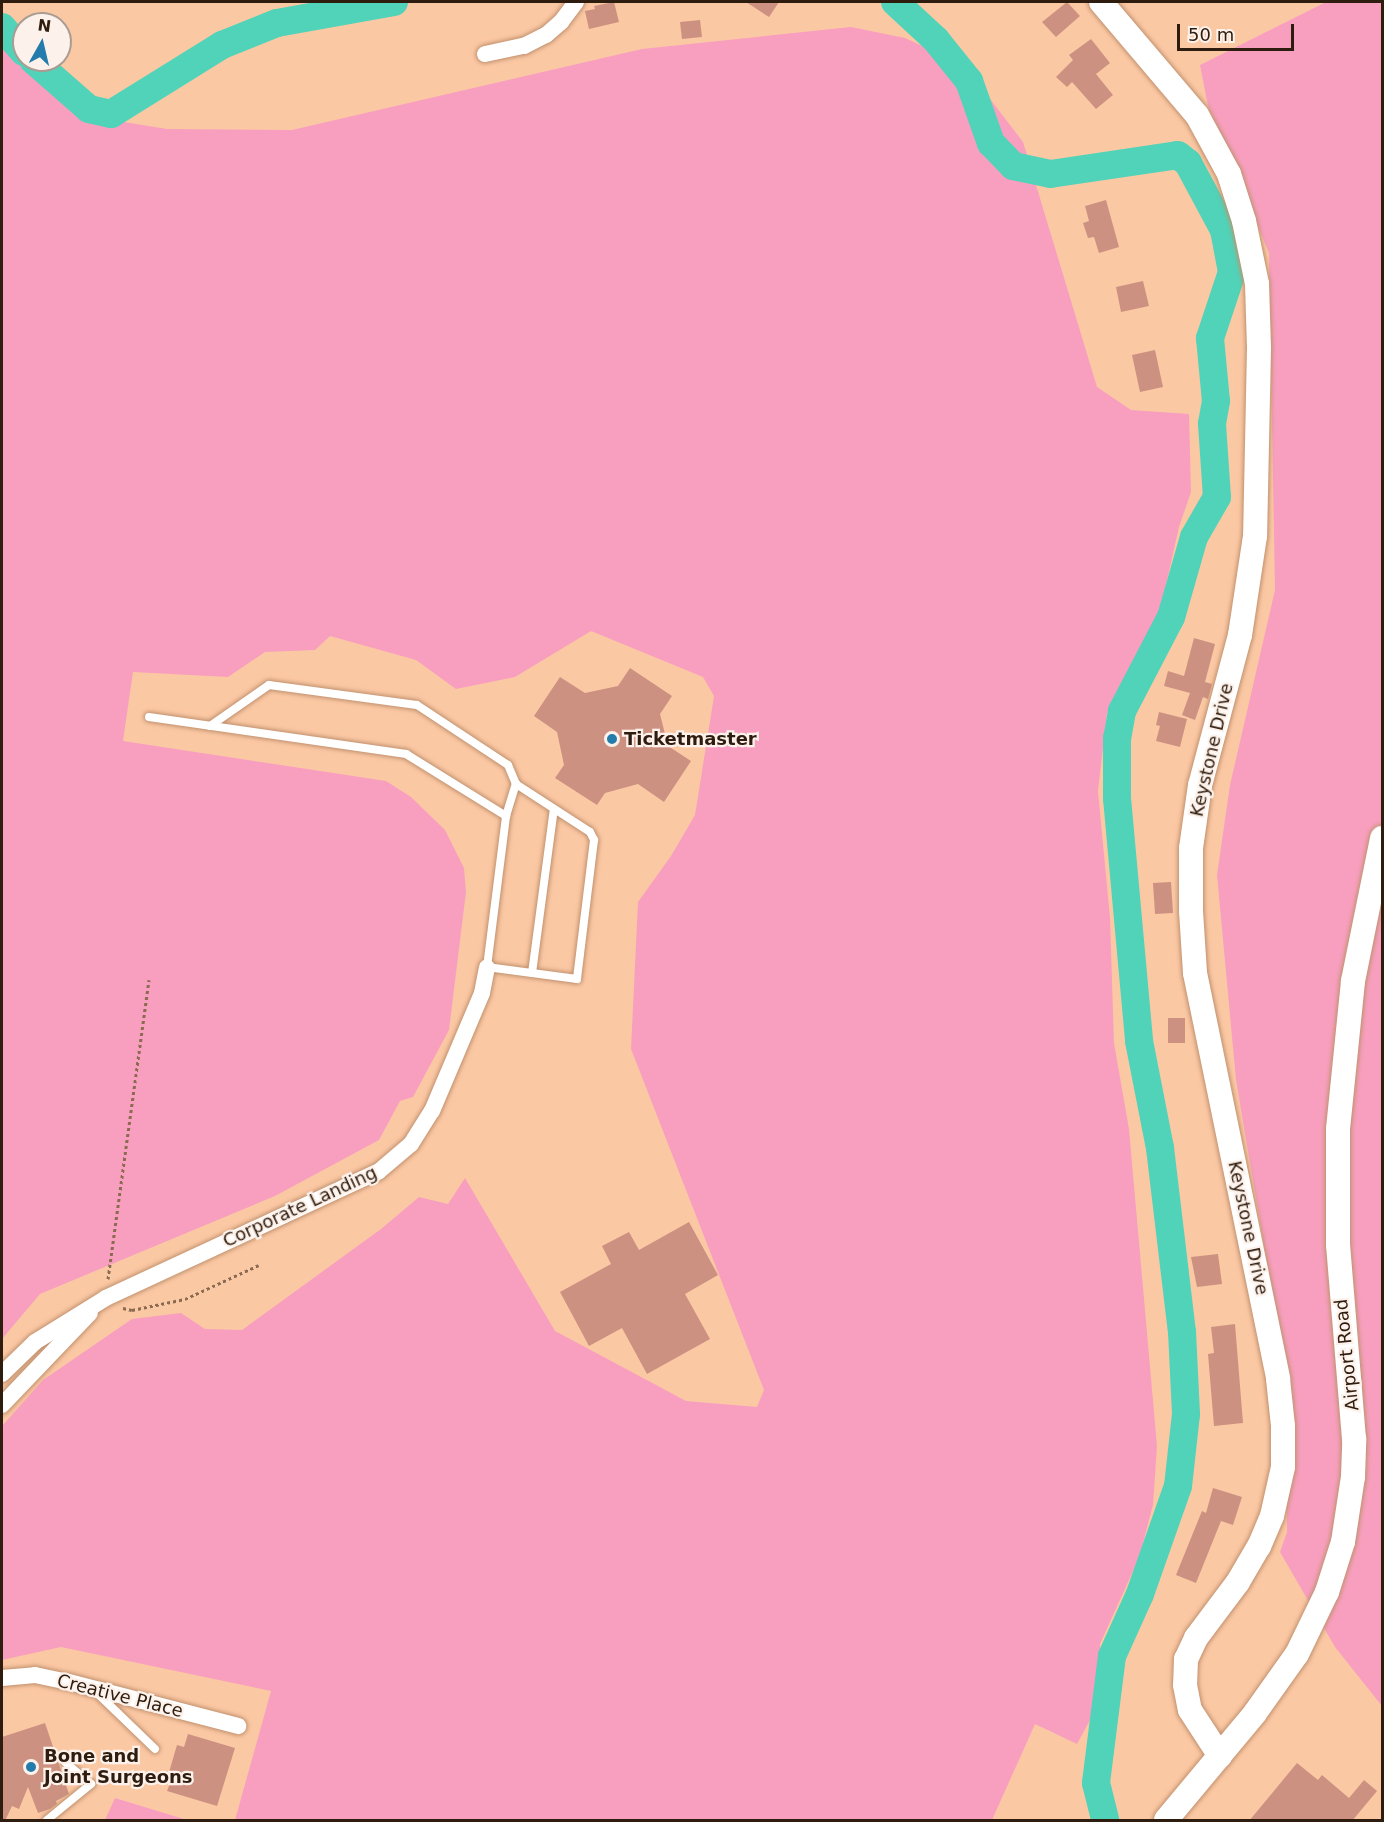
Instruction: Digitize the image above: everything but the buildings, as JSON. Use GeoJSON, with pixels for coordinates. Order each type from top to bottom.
{"type":"FeatureCollection","features":[{"type":"Feature","properties":{"kind":"street"},"geometry":{"type":"LineString","coordinates":[[485,54],[524,46],[546,35],[561,22],[576,2]]}},
{"type":"Feature","properties":{"kind":"street","name":"Keystone Drive"},"geometry":{"type":"LineString","coordinates":[[1101,2],[1197,115],[1229,174],[1244,221],[1257,284],[1259,348],[1254,547],[1240,635],[1200,785],[1191,848],[1191,911],[1196,973],[1278,1378],[1283,1426],[1283,1467],[1272,1516],[1259,1546],[1238,1582],[1196,1638],[1186,1659],[1185,1685],[1190,1710],[1220,1756]]}},
{"type":"Feature","properties":{"kind":"street","name":"Airport Road"},"geometry":{"type":"LineString","coordinates":[[1169,1817],[1274,1689],[1308,1634],[1337,1566],[1347,1523],[1353,1477],[1354,1439],[1338,1245],[1338,1129],[1353,981],[1383,838]]}},
{"type":"Feature","properties":{"kind":"street","name":"Corporate Landing"},"geometry":{"type":"LineString","coordinates":[[2,1374],[42,1336],[106,1298],[378,1172],[411,1144],[432,1112],[482,993],[487,967]]}},
{"type":"Feature","properties":{"kind":"street"},"geometry":{"type":"LineString","coordinates":[[2,1405],[106,1298]]}},
{"type":"Feature","properties":{"kind":"street","name":"Creative Place"},"geometry":{"type":"LineString","coordinates":[[2,1678],[36,1675],[238,1726]]}},
{"type":"Feature","properties":{"kind":"lane"},"geometry":{"type":"LineString","coordinates":[[210,726],[269,685],[417,705],[508,765],[516,784],[590,832],[594,840],[577,979],[487,967],[506,816],[516,784]]}},
{"type":"Feature","properties":{"kind":"lane"},"geometry":{"type":"LineString","coordinates":[[149,717],[406,754],[506,816]]}},
{"type":"Feature","properties":{"kind":"lane"},"geometry":{"type":"LineString","coordinates":[[532,973],[555,809]]}},
{"type":"Feature","properties":{"kind":"lane"},"geometry":{"type":"LineString","coordinates":[[92,1688],[155,1749]]}},
{"type":"Feature","properties":{"kind":"lane"},"geometry":{"type":"LineString","coordinates":[[47,1821],[91,1784],[66,1763]]}},
{"type":"Feature","properties":{"kind":"path"},"geometry":{"type":"LineString","coordinates":[[149,980],[106,1298],[117,1307],[132,1310],[174,1302],[259,1265]]}},
{"type":"Feature","properties":{"kind":"shaded area"},"geometry":{"type":"Polygon","coordinates":[[[1326,2],[1382,2],[1382,1706],[1335,1647],[1280,1552],[1287,1532],[1286,1376],[1236,1080],[1217,875],[1230,785],[1275,590],[1269,253],[1208,106],[1200,65],[1326,2]]]}},
{"type":"Feature","properties":{"kind":"shaded area"},"geometry":{"type":"Polygon","coordinates":[[[851,27],[905,38],[964,65],[1023,142],[1097,387],[1131,410],[1189,414],[1191,492],[1179,527],[1153,643],[1107,713],[1098,791],[1110,918],[1114,1043],[1129,1129],[1157,1446],[1153,1505],[1139,1558],[1100,1644],[1102,1698],[1077,1744],[1035,1724],[992,1820],[235,1820],[271,1691],[61,1647],[2,1660],[2,1426],[43,1380],[132,1319],[181,1313],[205,1329],[242,1330],[381,1229],[419,1197],[448,1204],[465,1178],[555,1331],[686,1401],[757,1407],[764,1390],[631,1049],[638,902],[671,856],[695,815],[714,696],[703,677],[591,631],[515,677],[456,689],[416,660],[330,636],[315,650],[265,652],[228,677],[133,672],[123,741],[386,781],[411,797],[445,830],[464,868],[466,892],[449,1030],[413,1097],[400,1101],[379,1140],[275,1196],[40,1294],[2,1339],[2,33],[12,43],[12,72],[43,72],[99,118],[167,129],[292,130],[642,49],[851,27]]]}},
{"type":"Feature","properties":{"kind":"shaded area"},"geometry":{"type":"Polygon","coordinates":[[[115,1798],[187,1820],[105,1820],[115,1798]]]}},
{"type":"Feature","properties":{"kind":"waterway"},"geometry":{"type":"LineString","coordinates":[[47,72],[89,109],[111,114],[222,45],[277,23],[394,2]]}},
{"type":"Feature","properties":{"kind":"waterway"},"geometry":{"type":"LineString","coordinates":[[895,2],[936,40],[969,81],[991,143],[1013,166],[1050,174],[1178,155],[1188,163],[1224,230],[1232,272],[1210,338],[1216,401],[1212,424],[1217,497],[1194,537],[1171,617],[1122,711],[1117,738],[1117,798],[1139,1041],[1160,1148],[1182,1332],[1186,1414],[1178,1486],[1140,1594],[1112,1656],[1096,1783],[1105,1820]]}},
{"type":"Feature","properties":{"kind":"waterway"},"geometry":{"type":"LineString","coordinates":[[2,27],[12,38]]}},
{"type":"Feature","properties":{"kind":"place","name":"Ticketmaster"},"geometry":{"type":"Point","coordinates":[612,739]}},
{"type":"Feature","properties":{"kind":"place","name":"Bone and Joint Surgeons"},"geometry":{"type":"Point","coordinates":[31,1767]}}]}
